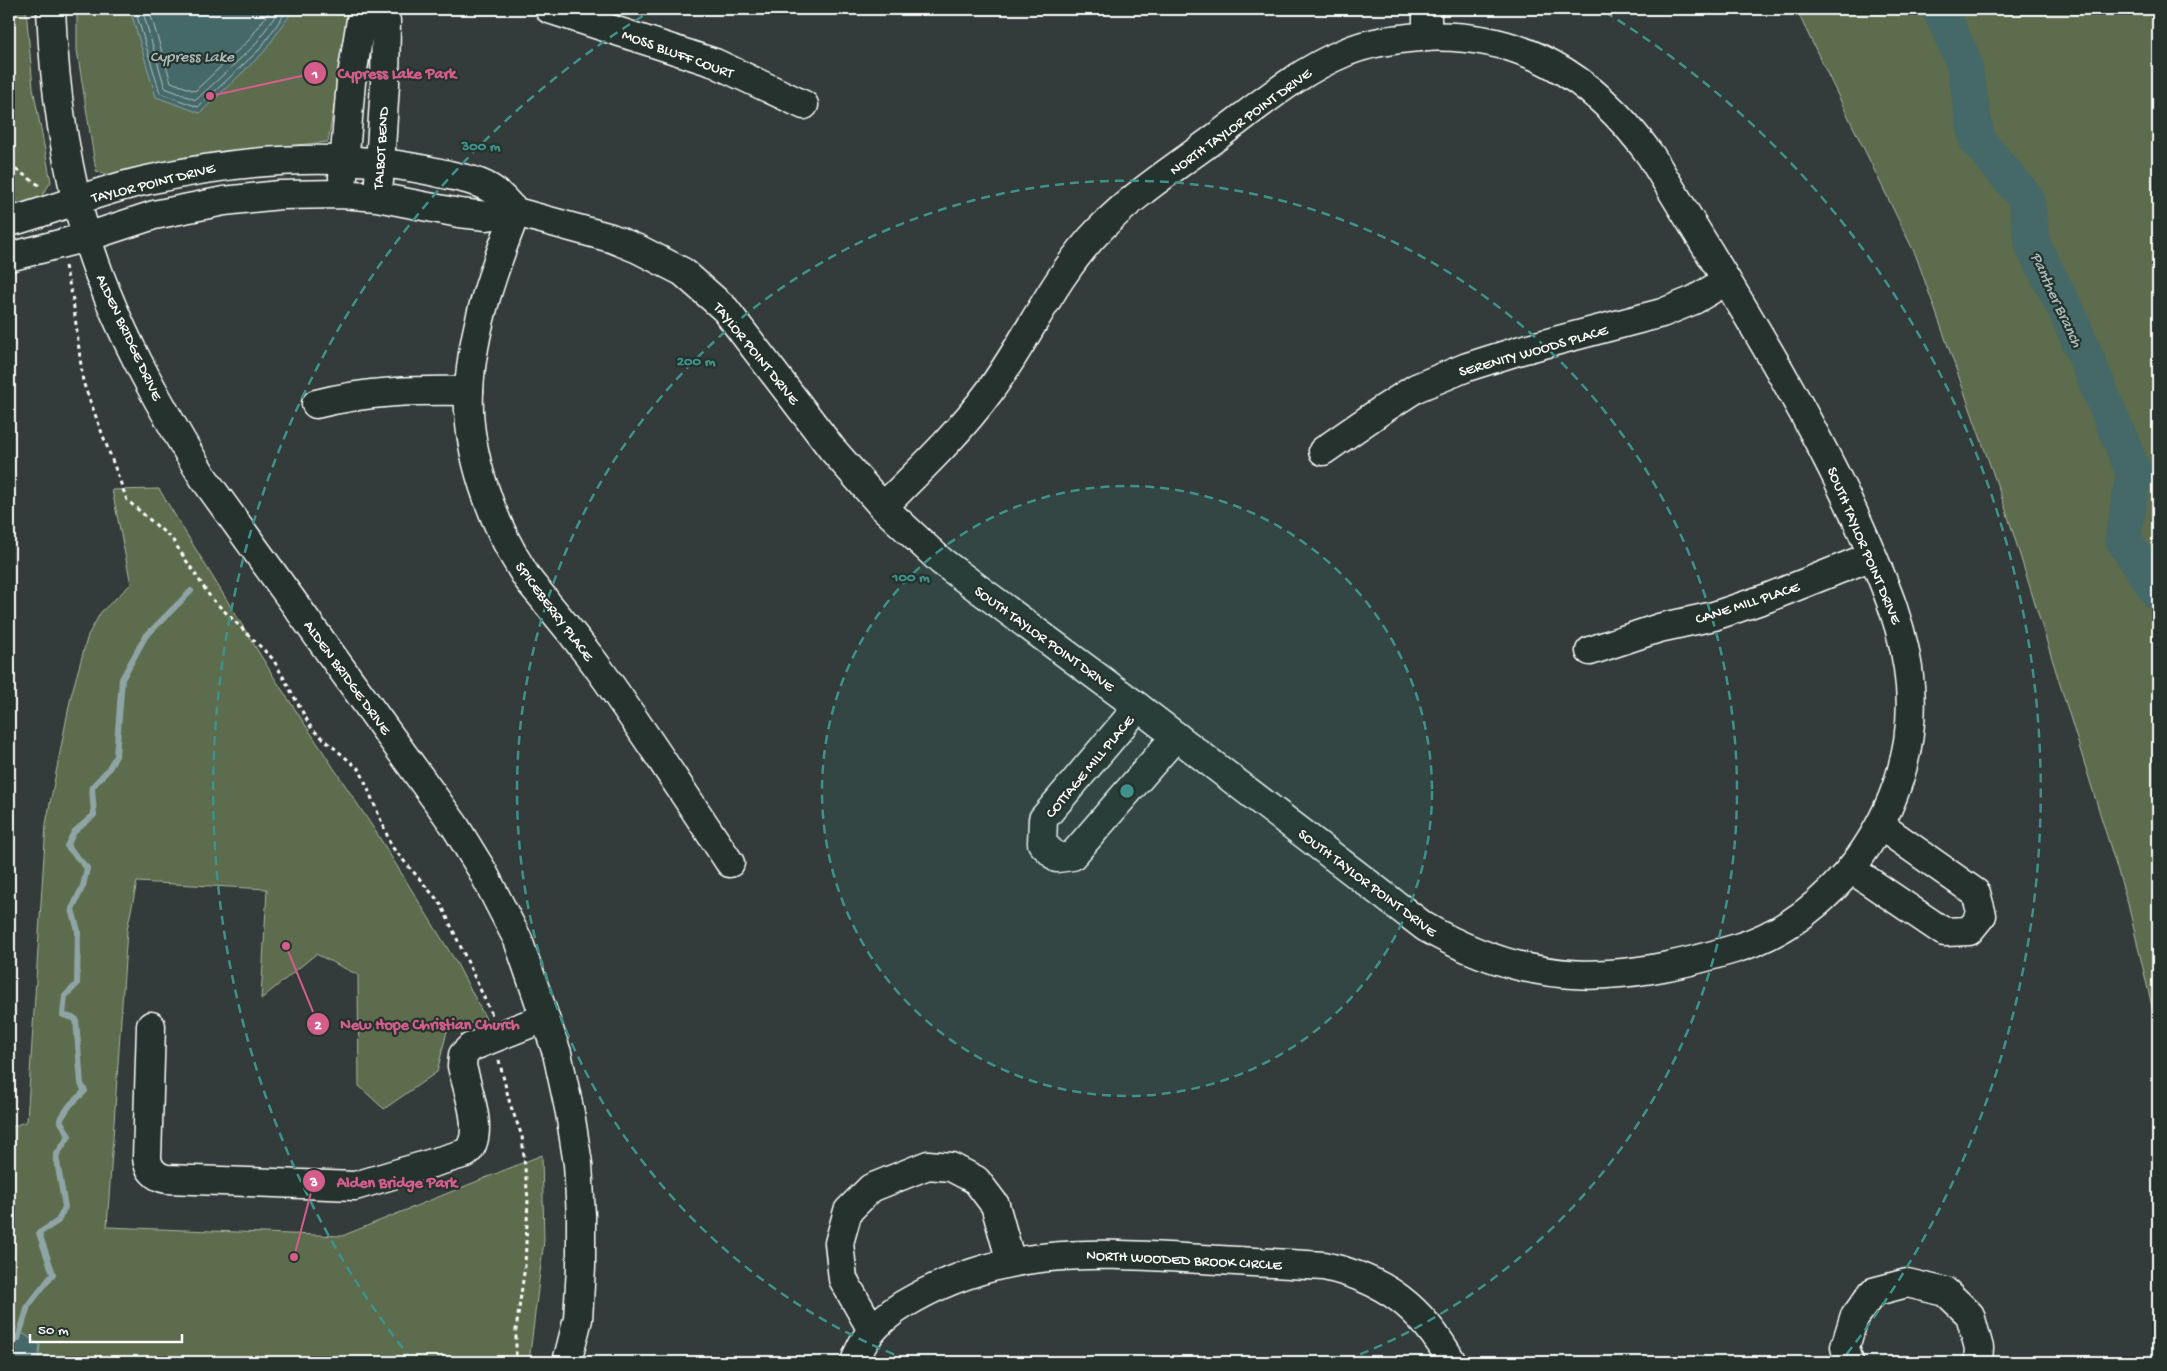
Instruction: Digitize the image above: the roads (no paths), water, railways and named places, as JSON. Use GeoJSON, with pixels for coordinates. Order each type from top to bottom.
{"type":"FeatureCollection","features":[{"type":"Feature","properties":{"kind":"street","name":"ALDEN BRIDGE DRIVE"},"geometry":{"type":"LineString","coordinates":[[51,9],[58,86],[71,178],[87,237],[97,268],[126,334],[169,421],[203,477],[455,826],[482,870],[518,940],[557,1053],[578,1164],[581,1267],[578,1319],[567,1362]]}},
{"type":"Feature","properties":{"kind":"street"},"geometry":{"type":"LineString","coordinates":[[342,194],[351,82],[361,20],[367,9]]}},
{"type":"Feature","properties":{"kind":"street","name":"TALBOT BEND"},"geometry":{"type":"LineString","coordinates":[[377,197],[385,84],[386,21],[384,9]]}},
{"type":"Feature","properties":{"kind":"street","name":"MOSS BLUFF COURT"},"geometry":{"type":"LineString","coordinates":[[549,9],[715,63],[804,105]]}},
{"type":"Feature","properties":{"kind":"street"},"geometry":{"type":"LineString","coordinates":[[1427,9],[1427,37]]}},
{"type":"Feature","properties":{"kind":"street","name":"NORTH TAYLOR POINT DRIVE"},"geometry":{"type":"LineString","coordinates":[[883,507],[941,449],[988,393],[1080,252],[1100,229],[1138,194],[1299,76],[1322,63],[1368,44],[1400,38],[1479,38],[1500,43],[1546,62],[1571,76],[1592,90],[1636,135],[1651,156],[1726,281]]}},
{"type":"Feature","properties":{"kind":"street","name":"TAYLOR POINT DRIVE"},"geometry":{"type":"LineString","coordinates":[[9,222],[141,181],[219,166],[282,160],[344,160],[420,168],[464,179],[493,190],[516,212]]}},
{"type":"Feature","properties":{"kind":"street","name":"TAYLOR POINT DRIVE"},"geometry":{"type":"LineString","coordinates":[[9,257],[87,237],[154,215],[224,201],[280,195],[342,194],[377,197],[459,213],[487,216],[516,212],[611,238],[638,249],[683,272],[725,309],[832,449],[883,507]]}},
{"type":"Feature","properties":{"kind":"street","name":"SPICEBERRY PLACE"},"geometry":{"type":"LineString","coordinates":[[516,212],[498,257],[486,296],[476,343],[469,391],[472,434],[490,504],[510,550],[525,576],[579,642],[624,703],[730,864]]}},
{"type":"Feature","properties":{"kind":"street","name":"SERENITY WOODS PLACE"},"geometry":{"type":"LineString","coordinates":[[1323,451],[1416,388],[1467,367],[1521,350],[1662,313],[1694,300],[1726,281]]}},
{"type":"Feature","properties":{"kind":"street","name":"SOUTH TAYLOR POINT DRIVE"},"geometry":{"type":"LineString","coordinates":[[883,507],[940,561],[1138,707],[1425,927],[1454,944],[1492,960],[1538,972],[1586,976],[1629,974],[1738,948],[1763,938],[1804,914],[1829,893],[1851,869],[1881,826],[1901,775],[1907,748],[1911,716],[1911,689],[1908,662],[1901,632],[1872,556],[1824,448],[1786,380],[1726,281]]}},
{"type":"Feature","properties":{"kind":"street"},"geometry":{"type":"LineString","coordinates":[[316,404],[371,394],[416,390],[469,391]]}},
{"type":"Feature","properties":{"kind":"street","name":"CANE MILL PLACE"},"geometry":{"type":"LineString","coordinates":[[1590,651],[1659,628],[1714,616],[1767,598],[1872,556]]}},
{"type":"Feature","properties":{"kind":"street","name":"COTTAGE MILL PLACE"},"geometry":{"type":"LineString","coordinates":[[1138,707],[1044,819],[1042,843],[1057,858],[1072,856],[1176,736]]}},
{"type":"Feature","properties":{"kind":"street"},"geometry":{"type":"LineString","coordinates":[[1851,869],[1944,932],[1969,931],[1982,915],[1976,893],[1881,826]]}},
{"type":"Feature","properties":{"kind":"street"},"geometry":{"type":"LineString","coordinates":[[151,1026],[147,1158],[148,1166],[160,1178],[355,1186],[462,1155],[472,1146],[476,1131],[462,1066],[462,1059],[467,1050],[544,1018]]}},
{"type":"Feature","properties":{"kind":"street"},"geometry":{"type":"LineString","coordinates":[[872,1330],[843,1279],[838,1243],[848,1211],[872,1188],[928,1165],[951,1167],[976,1180],[995,1205],[1011,1262]]}},
{"type":"Feature","properties":{"kind":"street","name":"NORTH WOODED BROOK CIRCLE"},"geometry":{"type":"LineString","coordinates":[[855,1362],[872,1330],[905,1303],[925,1292],[979,1271],[1011,1262],[1105,1253],[1324,1266],[1346,1271],[1369,1280],[1408,1304],[1441,1342],[1452,1362]]}},
{"type":"Feature","properties":{"kind":"street"},"geometry":{"type":"LineString","coordinates":[[1849,1362],[1845,1346],[1854,1318],[1873,1292],[1907,1283],[1946,1292],[1970,1315],[1979,1348],[1978,1362]]}},
{"type":"Feature","properties":{"kind":"water","name":"Cypress Lake"},"geometry":{"type":"Polygon","coordinates":[[[130,9],[294,9],[264,52],[200,113],[156,97],[130,9]]]}},
{"type":"Feature","properties":{"kind":"water"},"geometry":{"type":"Polygon","coordinates":[[[9,1324],[40,1345],[38,1362],[14,1362],[9,1353],[9,1324]]]}},
{"type":"Feature","properties":{"kind":"waterway","name":"Panther Branch"},"geometry":{"type":"LineString","coordinates":[[1940,9],[1964,63],[1977,140],[2026,198],[2033,246],[2067,312],[2134,473],[2123,539],[2158,592]]}},
{"type":"Feature","properties":{"kind":"waterway"},"geometry":{"type":"LineString","coordinates":[[18,1339],[28,1306],[53,1274],[39,1233],[58,1221],[65,1207],[56,1156],[69,1136],[60,1120],[70,1105],[85,1091],[81,1084],[76,1019],[63,1015],[65,996],[77,984],[78,931],[72,909],[83,886],[87,868],[67,846],[74,832],[94,815],[92,787],[108,770],[116,756],[122,679],[145,637],[191,591]]}},
{"type":"Feature","properties":{"kind":"place","name":"Cypress Lake Park"},"geometry":{"type":"Point","coordinates":[210,96]}},
{"type":"Feature","properties":{"kind":"place","name":"New Hope Christian Church"},"geometry":{"type":"Point","coordinates":[286,946]}},
{"type":"Feature","properties":{"kind":"place","name":"Alden Bridge Park"},"geometry":{"type":"Point","coordinates":[294,1257]}}]}
